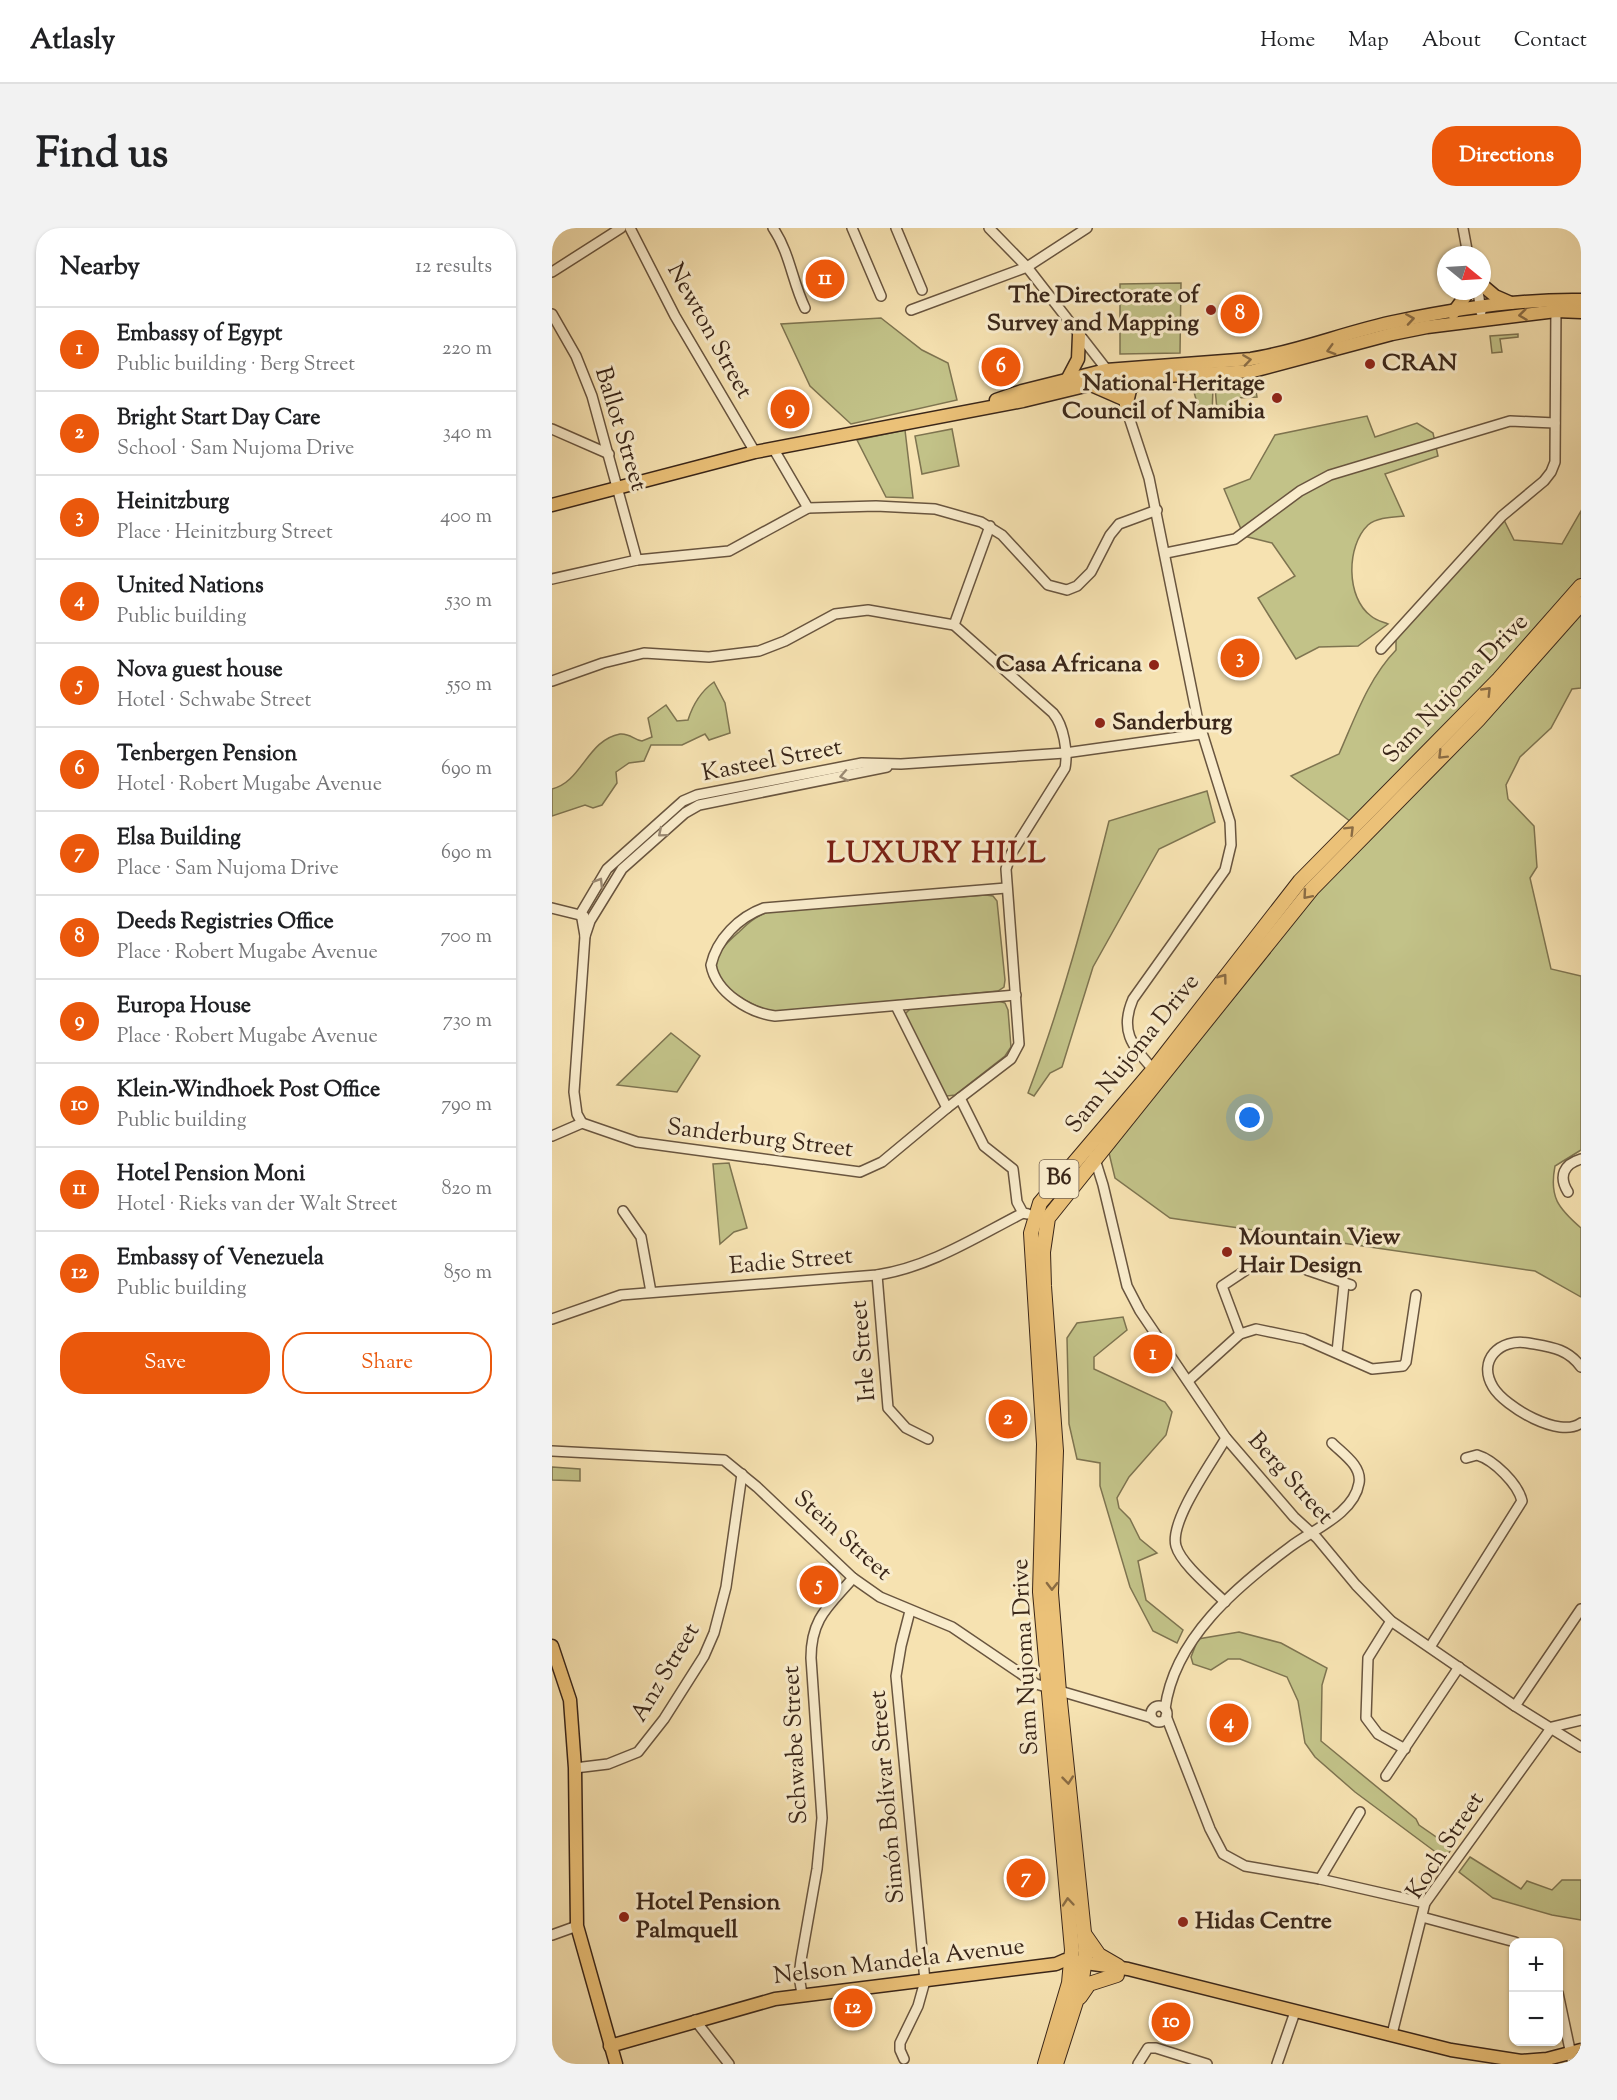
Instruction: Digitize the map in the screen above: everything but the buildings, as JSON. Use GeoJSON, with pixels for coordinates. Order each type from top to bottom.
{"type":"FeatureCollection","features":[{"type":"Feature","properties":{"kind":"highway","name":"Sam Nujoma Drive"},"geometry":{"type":"LineString","coordinates":[[1156,1073],[1300,881],[1499,680],[1581,586]]}},
{"type":"Feature","properties":{"kind":"highway","name":"Sam Nujoma Drive"},"geometry":{"type":"LineString","coordinates":[[1056,2064],[1074,2006],[1084,1933],[1040,1592],[1045,1475],[1032,1269],[1031,1233],[1035,1215],[1045,1195],[1092,1152],[1312,889],[1478,720],[1581,604]]}},
{"type":"Feature","properties":{"kind":"highway","name":"Sam Nujoma Drive"},"geometry":{"type":"LineString","coordinates":[[1045,2064],[1078,1965],[1053,1690]]}},
{"type":"Feature","properties":{"kind":"highway"},"geometry":{"type":"LineString","coordinates":[[1074,2006],[1089,1984],[1118,1970],[1099,1955],[1084,1933]]}},
{"type":"Feature","properties":{"kind":"main road"},"geometry":{"type":"LineString","coordinates":[[1491,293],[1515,304]]}},
{"type":"Feature","properties":{"kind":"main road"},"geometry":{"type":"LineString","coordinates":[[1453,313],[1465,300]]}},
{"type":"Feature","properties":{"kind":"main road"},"geometry":{"type":"LineString","coordinates":[[984,406],[1022,391],[1068,378],[1110,374],[1154,364],[1228,363],[1273,356],[1398,321],[1453,313],[1478,314],[1581,300]]}},
{"type":"Feature","properties":{"kind":"main road"},"geometry":{"type":"LineString","coordinates":[[552,505],[773,448],[894,426],[984,406],[1023,401],[1090,385],[1110,374],[1140,377],[1265,369],[1392,334],[1515,304],[1556,305],[1581,312]]}},
{"type":"Feature","properties":{"kind":"main road"},"geometry":{"type":"LineString","coordinates":[[1068,378],[1078,359],[1079,335]]}},
{"type":"Feature","properties":{"kind":"main road"},"geometry":{"type":"LineString","coordinates":[[1090,385],[1124,403],[1140,377]]}},
{"type":"Feature","properties":{"kind":"main road"},"geometry":{"type":"LineString","coordinates":[[552,1646],[570,1700],[575,1768],[577,1926],[616,2064]]}},
{"type":"Feature","properties":{"kind":"main road","name":"Nelson Mandela Avenue"},"geometry":{"type":"LineString","coordinates":[[610,2046],[695,2020],[802,1994],[1056,1964],[1118,1970],[1451,2050],[1521,2061],[1576,2056]]}},
{"type":"Feature","properties":{"kind":"main road","name":"Nelson Mandela Avenue"},"geometry":{"type":"LineString","coordinates":[[1451,2050],[1466,2057],[1500,2064]]}},
{"type":"Feature","properties":{"kind":"main road"},"geometry":{"type":"LineString","coordinates":[[1552,2064],[1576,2056]]}},
{"type":"Feature","properties":{"kind":"street"},"geometry":{"type":"LineString","coordinates":[[552,272],[621,228]]}},
{"type":"Feature","properties":{"kind":"street","name":"Newton Street"},"geometry":{"type":"LineString","coordinates":[[630,228],[675,316],[755,452]]}},
{"type":"Feature","properties":{"kind":"street"},"geometry":{"type":"LineString","coordinates":[[773,228],[785,247],[795,285],[805,308]]}},
{"type":"Feature","properties":{"kind":"street"},"geometry":{"type":"LineString","coordinates":[[852,228],[881,296]]}},
{"type":"Feature","properties":{"kind":"street"},"geometry":{"type":"LineString","coordinates":[[896,228],[922,290]]}},
{"type":"Feature","properties":{"kind":"street"},"geometry":{"type":"LineString","coordinates":[[989,228],[1027,267],[1110,374],[1124,403],[1157,510],[1183,660],[1202,734],[1230,822],[1230,854],[1220,877],[1133,999],[1128,1011],[1126,1021],[1128,1035],[1156,1073]]}},
{"type":"Feature","properties":{"kind":"street"},"geometry":{"type":"LineString","coordinates":[[911,310],[1027,267],[1087,228]]}},
{"type":"Feature","properties":{"kind":"street"},"geometry":{"type":"LineString","coordinates":[[1462,228],[1466,246]]}},
{"type":"Feature","properties":{"kind":"street"},"geometry":{"type":"LineString","coordinates":[[1473,300],[1478,314]]}},
{"type":"Feature","properties":{"kind":"street"},"geometry":{"type":"LineString","coordinates":[[1478,300],[1478,314]]}},
{"type":"Feature","properties":{"kind":"street"},"geometry":{"type":"LineString","coordinates":[[1381,649],[1502,516],[1551,472],[1555,462],[1556,305]]}},
{"type":"Feature","properties":{"kind":"street","name":"Ballot Street"},"geometry":{"type":"LineString","coordinates":[[552,314],[586,379],[619,488],[637,560]]}},
{"type":"Feature","properties":{"kind":"street"},"geometry":{"type":"LineString","coordinates":[[1166,553],[1235,539],[1300,490],[1330,475],[1510,421],[1555,423]]}},
{"type":"Feature","properties":{"kind":"street"},"geometry":{"type":"LineString","coordinates":[[552,429],[609,454]]}},
{"type":"Feature","properties":{"kind":"street"},"geometry":{"type":"LineString","coordinates":[[773,448],[808,508]]}},
{"type":"Feature","properties":{"kind":"street"},"geometry":{"type":"LineString","coordinates":[[552,579],[637,560],[729,551],[808,508],[876,506],[935,509],[990,526],[1014,546],[1043,581],[1053,588],[1067,590],[1077,586],[1091,572],[1119,524],[1157,510]]}},
{"type":"Feature","properties":{"kind":"street"},"geometry":{"type":"LineString","coordinates":[[954,626],[990,526]]}},
{"type":"Feature","properties":{"kind":"street"},"geometry":{"type":"LineString","coordinates":[[552,681],[603,663],[644,653],[709,657],[759,651],[785,641],[826,618],[845,611],[880,611],[954,626],[1000,664],[1057,718],[1065,753],[1063,773],[1011,854],[1006,869],[1016,995],[776,1016],[762,1015],[748,1009],[720,985],[711,970],[713,954],[741,920],[764,908],[1006,888]]}},
{"type":"Feature","properties":{"kind":"street","name":"Kasteel Street"},"geometry":{"type":"LineString","coordinates":[[582,1123],[577,1114],[574,1092],[585,936],[581,913],[607,869],[687,798],[862,763],[901,764],[1065,753],[1202,734]]}},
{"type":"Feature","properties":{"kind":"street","name":"Kasteel Street"},"geometry":{"type":"LineString","coordinates":[[585,936],[590,921],[622,869],[693,807],[901,764]]}},
{"type":"Feature","properties":{"kind":"street"},"geometry":{"type":"LineString","coordinates":[[552,908],[581,913],[590,921]]}},
{"type":"Feature","properties":{"kind":"street","name":"Sanderburg Street"},"geometry":{"type":"LineString","coordinates":[[582,1123],[637,1142],[860,1172],[882,1162],[1016,1052],[1018,1038],[1016,995]]}},
{"type":"Feature","properties":{"kind":"street"},"geometry":{"type":"LineString","coordinates":[[896,1006],[947,1108]]}},
{"type":"Feature","properties":{"kind":"street"},"geometry":{"type":"LineString","coordinates":[[960,1098],[984,1146],[1013,1169],[1017,1202],[1035,1215]]}},
{"type":"Feature","properties":{"kind":"street"},"geometry":{"type":"LineString","coordinates":[[552,1136],[582,1123]]}},
{"type":"Feature","properties":{"kind":"street","name":"Berg Street"},"geometry":{"type":"LineString","coordinates":[[1092,1152],[1127,1286],[1140,1311],[1226,1438],[1293,1517],[1311,1532],[1356,1585],[1392,1621],[1515,1706],[1581,1747]]}},
{"type":"Feature","properties":{"kind":"street"},"geometry":{"type":"LineString","coordinates":[[1568,1192],[1563,1181],[1565,1169],[1570,1162],[1581,1159]]}},
{"type":"Feature","properties":{"kind":"street"},"geometry":{"type":"LineString","coordinates":[[623,1211],[640,1234],[651,1292]]}},
{"type":"Feature","properties":{"kind":"street","name":"Eadie Street"},"geometry":{"type":"LineString","coordinates":[[552,1319],[614,1296],[877,1275],[924,1263],[1035,1215]]}},
{"type":"Feature","properties":{"kind":"street"},"geometry":{"type":"LineString","coordinates":[[1240,1334],[1222,1288],[1225,1282],[1246,1270]]}},
{"type":"Feature","properties":{"kind":"street"},"geometry":{"type":"LineString","coordinates":[[1307,1270],[1347,1285],[1337,1352]]}},
{"type":"Feature","properties":{"kind":"street","name":"Irle Street"},"geometry":{"type":"LineString","coordinates":[[877,1275],[888,1408],[906,1428],[928,1438]]}},
{"type":"Feature","properties":{"kind":"street"},"geometry":{"type":"LineString","coordinates":[[1188,1382],[1240,1334],[1256,1329],[1275,1331],[1337,1352],[1372,1369],[1404,1366],[1416,1295]]}},
{"type":"Feature","properties":{"kind":"street"},"geometry":{"type":"LineString","coordinates":[[1581,1367],[1555,1347],[1516,1341],[1507,1342],[1495,1351],[1489,1372],[1494,1388],[1537,1420],[1555,1428],[1569,1429],[1581,1423]]}},
{"type":"Feature","properties":{"kind":"street"},"geometry":{"type":"LineString","coordinates":[[1225,1602],[1182,1557],[1175,1538],[1185,1510],[1226,1438]]}},
{"type":"Feature","properties":{"kind":"street"},"geometry":{"type":"LineString","coordinates":[[1332,1443],[1355,1467],[1359,1482],[1347,1506],[1288,1548],[1225,1602],[1188,1642],[1167,1690],[1161,1712],[1174,1736],[1210,1829],[1223,1854],[1245,1866],[1320,1879],[1425,1903]]}},
{"type":"Feature","properties":{"kind":"street","name":"Stein Street"},"geometry":{"type":"LineString","coordinates":[[552,1451],[718,1458],[742,1474],[853,1578],[880,1598],[952,1628],[1017,1673],[1053,1690],[1152,1718],[1161,1712]]}},
{"type":"Feature","properties":{"kind":"street"},"geometry":{"type":"LineString","coordinates":[[1430,1647],[1522,1501],[1517,1491],[1494,1464],[1477,1455],[1466,1458]]}},
{"type":"Feature","properties":{"kind":"street","name":"Anz Street"},"geometry":{"type":"LineString","coordinates":[[575,1768],[608,1764],[638,1752],[664,1719],[704,1656],[714,1633],[726,1587],[742,1474]]}},
{"type":"Feature","properties":{"kind":"street","name":"Schwabe Street"},"geometry":{"type":"LineString","coordinates":[[802,1994],[799,1976],[817,1869],[822,1818],[811,1658],[812,1633],[819,1618],[853,1578]]}},
{"type":"Feature","properties":{"kind":"street"},"geometry":{"type":"LineString","coordinates":[[1515,1706],[1581,1609]]}},
{"type":"Feature","properties":{"kind":"street","name":"Simón Bolívar Street"},"geometry":{"type":"LineString","coordinates":[[910,1611],[896,1676],[925,1981]]}},
{"type":"Feature","properties":{"kind":"street"},"geometry":{"type":"LineString","coordinates":[[1392,1621],[1368,1658],[1366,1718],[1378,1734],[1405,1749]]}},
{"type":"Feature","properties":{"kind":"street"},"geometry":{"type":"LineString","coordinates":[[1386,1776],[1459,1667]]}},
{"type":"Feature","properties":{"kind":"street","name":"Stein Street"},"geometry":{"type":"LineString","coordinates":[[1131,1712],[1161,1712]]}},
{"type":"Feature","properties":{"kind":"street"},"geometry":{"type":"LineString","coordinates":[[1552,1727],[1581,1720]]}},
{"type":"Feature","properties":{"kind":"street","name":"Koch Street"},"geometry":{"type":"LineString","coordinates":[[1392,2034],[1425,1903],[1552,1727]]}},
{"type":"Feature","properties":{"kind":"street"},"geometry":{"type":"LineString","coordinates":[[1320,1879],[1360,1812]]}},
{"type":"Feature","properties":{"kind":"street"},"geometry":{"type":"LineString","coordinates":[[1422,1917],[1509,1940]]}},
{"type":"Feature","properties":{"kind":"street"},"geometry":{"type":"LineString","coordinates":[[552,1935],[577,1926]]}},
{"type":"Feature","properties":{"kind":"street"},"geometry":{"type":"LineString","coordinates":[[904,2059],[900,2043],[918,2006],[925,1981]]}},
{"type":"Feature","properties":{"kind":"street"},"geometry":{"type":"LineString","coordinates":[[1563,2010],[1576,2056]]}},
{"type":"Feature","properties":{"kind":"street"},"geometry":{"type":"LineString","coordinates":[[1277,2064],[1291,2011]]}},
{"type":"Feature","properties":{"kind":"street"},"geometry":{"type":"LineString","coordinates":[[695,2020],[729,2064]]}},
{"type":"Feature","properties":{"kind":"street"},"geometry":{"type":"LineString","coordinates":[[1138,2064],[1148,2048],[1156,2048],[1207,2064]]}},
{"type":"Feature","properties":{"kind":"green space"},"geometry":{"type":"Polygon","coordinates":[[[1181,283],[1180,353],[1120,354],[1120,284],[1181,283]]]}},
{"type":"Feature","properties":{"kind":"green space"},"geometry":{"type":"Polygon","coordinates":[[[881,318],[922,350],[948,363],[957,400],[851,424],[810,386],[781,324],[881,318]]]}},
{"type":"Feature","properties":{"kind":"green space"},"geometry":{"type":"Polygon","coordinates":[[[1518,334],[1518,337],[1500,339],[1502,352],[1492,353],[1490,336],[1518,334]]]}},
{"type":"Feature","properties":{"kind":"green space"},"geometry":{"type":"Polygon","coordinates":[[[1255,385],[1257,397],[1236,398],[1236,408],[1217,410],[1215,387],[1255,385]]]}},
{"type":"Feature","properties":{"kind":"green space"},"geometry":{"type":"Polygon","coordinates":[[[1213,388],[1212,415],[1201,416],[1193,389],[1213,388]]]}},
{"type":"Feature","properties":{"kind":"green space"},"geometry":{"type":"Polygon","coordinates":[[[1367,416],[1375,437],[1417,423],[1433,433],[1438,456],[1385,474],[1404,516],[1372,522],[1361,534],[1356,546],[1352,572],[1357,597],[1371,616],[1388,624],[1358,646],[1319,647],[1296,659],[1258,598],[1295,576],[1272,543],[1244,536],[1224,489],[1250,479],[1275,435],[1367,416]]]}},
{"type":"Feature","properties":{"kind":"green space"},"geometry":{"type":"Polygon","coordinates":[[[952,429],[959,466],[922,474],[915,436],[952,429]]]}},
{"type":"Feature","properties":{"kind":"green space"},"geometry":{"type":"Polygon","coordinates":[[[905,430],[913,498],[886,497],[857,440],[905,430]]]}},
{"type":"Feature","properties":{"kind":"green space"},"geometry":{"type":"Polygon","coordinates":[[[1581,511],[1581,582],[1355,825],[1291,776],[1339,754],[1370,686],[1396,650],[1396,629],[1502,516],[1514,540],[1562,544],[1581,511]]]}},
{"type":"Feature","properties":{"kind":"green space"},"geometry":{"type":"Polygon","coordinates":[[[1581,611],[1581,688],[1572,689],[1551,728],[1520,757],[1506,785],[1508,799],[1534,826],[1537,867],[1530,878],[1551,969],[1581,976],[1581,1150],[1555,1166],[1553,1186],[1561,1208],[1581,1228],[1581,1297],[1535,1271],[1170,1218],[1115,1178],[1109,1153],[1284,928],[1581,611]]]}},
{"type":"Feature","properties":{"kind":"green space"},"geometry":{"type":"Polygon","coordinates":[[[714,682],[725,703],[730,733],[709,740],[705,734],[682,745],[651,745],[644,761],[629,763],[616,772],[617,783],[602,805],[593,808],[585,805],[552,816],[552,789],[571,778],[600,744],[620,734],[642,741],[652,737],[648,718],[666,705],[677,721],[688,720],[698,699],[714,682]]]}},
{"type":"Feature","properties":{"kind":"green space"},"geometry":{"type":"Polygon","coordinates":[[[1207,791],[1215,822],[1159,849],[1093,967],[1062,1067],[1050,1073],[1034,1096],[1028,1093],[1073,958],[1109,821],[1207,791]]]}},
{"type":"Feature","properties":{"kind":"green space"},"geometry":{"type":"Polygon","coordinates":[[[993,896],[997,901],[1005,980],[1004,987],[998,991],[775,1012],[746,1001],[736,994],[727,987],[717,970],[718,957],[729,941],[755,918],[774,910],[993,896]]]}},
{"type":"Feature","properties":{"kind":"green space"},"geometry":{"type":"Polygon","coordinates":[[[999,1001],[1005,1003],[1008,1010],[1011,1047],[1005,1056],[955,1095],[947,1096],[942,1091],[905,1014],[910,1009],[999,1001]]]}},
{"type":"Feature","properties":{"kind":"green space"},"geometry":{"type":"Polygon","coordinates":[[[671,1033],[700,1056],[677,1092],[617,1085],[671,1033]]]}},
{"type":"Feature","properties":{"kind":"green space"},"geometry":{"type":"Polygon","coordinates":[[[729,1163],[747,1228],[734,1232],[720,1244],[713,1164],[729,1163]]]}},
{"type":"Feature","properties":{"kind":"green space"},"geometry":{"type":"Polygon","coordinates":[[[1123,1317],[1127,1330],[1094,1357],[1094,1369],[1165,1402],[1172,1412],[1166,1435],[1129,1477],[1117,1498],[1119,1508],[1130,1519],[1140,1539],[1157,1553],[1138,1561],[1146,1600],[1183,1630],[1177,1643],[1153,1631],[1130,1587],[1100,1486],[1100,1463],[1077,1459],[1069,1424],[1067,1338],[1077,1323],[1123,1317]]]}},
{"type":"Feature","properties":{"kind":"green space"},"geometry":{"type":"Polygon","coordinates":[[[552,1467],[580,1469],[580,1481],[552,1480],[552,1467]]]}},
{"type":"Feature","properties":{"kind":"green space"},"geometry":{"type":"Polygon","coordinates":[[[1239,1632],[1281,1643],[1327,1668],[1322,1685],[1321,1741],[1416,1819],[1419,1825],[1452,1848],[1445,1859],[1355,1792],[1315,1757],[1305,1743],[1298,1701],[1287,1677],[1240,1659],[1228,1659],[1211,1670],[1193,1664],[1191,1657],[1198,1639],[1239,1632]]]}},
{"type":"Feature","properties":{"kind":"green space"},"geometry":{"type":"Polygon","coordinates":[[[1470,1857],[1521,1889],[1527,1881],[1552,1890],[1562,1880],[1581,1880],[1581,1920],[1552,1915],[1493,1898],[1459,1872],[1470,1857]]]}},
{"type":"Feature","properties":{"kind":"place","name":"Hotel Pension Moni"},"geometry":{"type":"Point","coordinates":[825,279]}},
{"type":"Feature","properties":{"kind":"place","name":"The Directorate of Survey and Mapping"},"geometry":{"type":"Point","coordinates":[1211,310]}},
{"type":"Feature","properties":{"kind":"place","name":"Deeds Registries Office"},"geometry":{"type":"Point","coordinates":[1240,314]}},
{"type":"Feature","properties":{"kind":"place","name":"CRAN"},"geometry":{"type":"Point","coordinates":[1370,364]}},
{"type":"Feature","properties":{"kind":"place","name":"Tenbergen Pension"},"geometry":{"type":"Point","coordinates":[1001,367]}},
{"type":"Feature","properties":{"kind":"place","name":"National Heritage Council of Namibia"},"geometry":{"type":"Point","coordinates":[1277,398]}},
{"type":"Feature","properties":{"kind":"place","name":"Europa House"},"geometry":{"type":"Point","coordinates":[790,409]}},
{"type":"Feature","properties":{"kind":"place","name":"Heinitzburg"},"geometry":{"type":"Point","coordinates":[1240,658]}},
{"type":"Feature","properties":{"kind":"place","name":"Casa Africana"},"geometry":{"type":"Point","coordinates":[1154,665]}},
{"type":"Feature","properties":{"kind":"place","name":"Sanderburg"},"geometry":{"type":"Point","coordinates":[1100,723]}},
{"type":"Feature","properties":{"kind":"place","name":"Mountain View Hair Design"},"geometry":{"type":"Point","coordinates":[1227,1252]}},
{"type":"Feature","properties":{"kind":"place","name":"Embassy of Egypt"},"geometry":{"type":"Point","coordinates":[1153,1354]}},
{"type":"Feature","properties":{"kind":"place","name":"Bright Start Day Care"},"geometry":{"type":"Point","coordinates":[1008,1419]}},
{"type":"Feature","properties":{"kind":"place","name":"Nova guest house"},"geometry":{"type":"Point","coordinates":[819,1585]}},
{"type":"Feature","properties":{"kind":"place","name":"United Nations"},"geometry":{"type":"Point","coordinates":[1229,1723]}},
{"type":"Feature","properties":{"kind":"place","name":"Elsa Building"},"geometry":{"type":"Point","coordinates":[1026,1878]}},
{"type":"Feature","properties":{"kind":"place","name":"Hotel Pension Palmquell"},"geometry":{"type":"Point","coordinates":[624,1917]}},
{"type":"Feature","properties":{"kind":"place","name":"Hidas Centre"},"geometry":{"type":"Point","coordinates":[1183,1922]}},
{"type":"Feature","properties":{"kind":"place","name":"Embassy of Venezuela"},"geometry":{"type":"Point","coordinates":[853,2008]}},
{"type":"Feature","properties":{"kind":"place","name":"Klein-Windhoek Post Office"},"geometry":{"type":"Point","coordinates":[1171,2022]}},
{"type":"Feature","properties":{"kind":"district","name":"LUXURY HILL"},"geometry":{"type":"Point","coordinates":[937,854]}}]}
